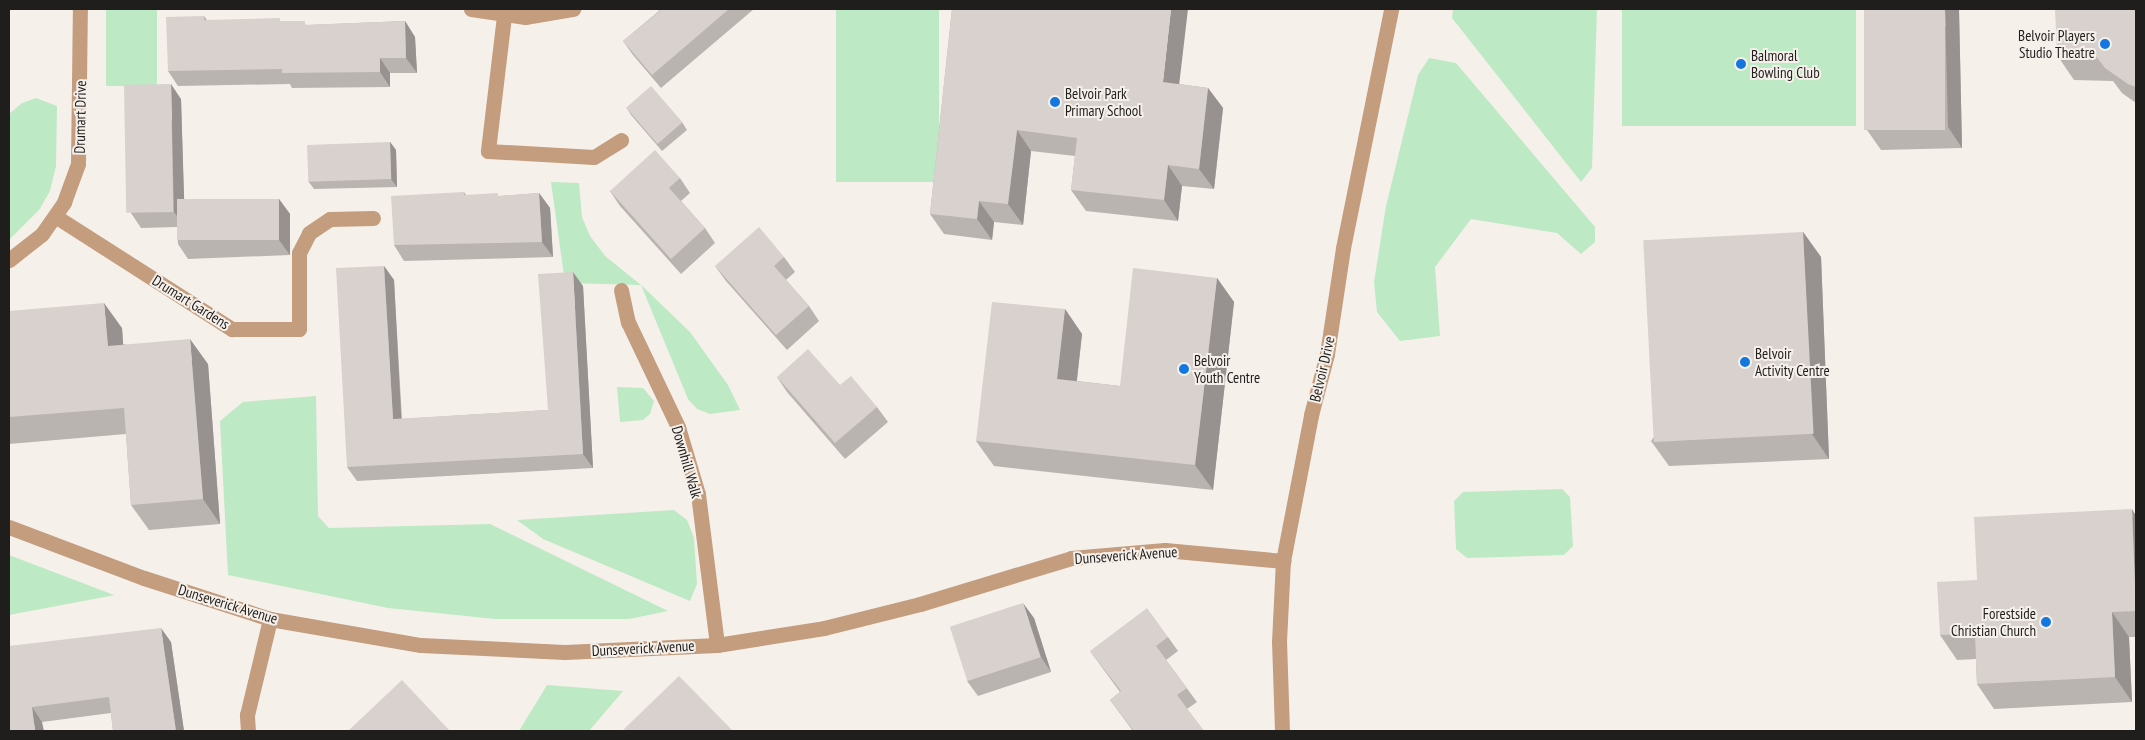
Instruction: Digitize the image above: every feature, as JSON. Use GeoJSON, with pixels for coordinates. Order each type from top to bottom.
{"type":"FeatureCollection","features":[{"type":"Feature","properties":{"kind":"street","name":"Drumart Drive"},"geometry":{"type":"LineString","coordinates":[[9,260],[42,234],[55,216],[78,164],[80,9]]}},
{"type":"Feature","properties":{"kind":"street"},"geometry":{"type":"LineString","coordinates":[[471,9],[504,16],[524,17],[572,9]]}},
{"type":"Feature","properties":{"kind":"street","name":"Belvoir Drive"},"geometry":{"type":"LineString","coordinates":[[1282,731],[1279,642],[1283,561],[1312,415],[1327,354],[1343,248],[1391,9]]}},
{"type":"Feature","properties":{"kind":"street"},"geometry":{"type":"LineString","coordinates":[[504,16],[488,151],[594,157],[621,140]]}},
{"type":"Feature","properties":{"kind":"street","name":"Drumart Gardens"},"geometry":{"type":"LineString","coordinates":[[55,216],[232,330],[299,329],[299,253],[309,233],[330,219],[373,218]]}},
{"type":"Feature","properties":{"kind":"street","name":"Downhill Walk"},"geometry":{"type":"LineString","coordinates":[[621,290],[628,322],[678,427],[698,494],[717,645]]}},
{"type":"Feature","properties":{"kind":"street","name":"Dunseverick Avenue"},"geometry":{"type":"LineString","coordinates":[[9,527],[144,578],[270,619],[421,645],[565,652],[717,645],[843,623],[920,604],[1071,558],[1165,550],[1283,561]]}},
{"type":"Feature","properties":{"kind":"street"},"geometry":{"type":"LineString","coordinates":[[248,731],[247,714],[270,619]]}},
{"type":"Feature","properties":{"kind":"green space"},"geometry":{"type":"Polygon","coordinates":[[[106,9],[157,9],[157,86],[106,86],[106,9]]]}},
{"type":"Feature","properties":{"kind":"green space"},"geometry":{"type":"Polygon","coordinates":[[[836,9],[939,9],[939,182],[836,182],[836,9]]]}},
{"type":"Feature","properties":{"kind":"green space"},"geometry":{"type":"Polygon","coordinates":[[[1453,9],[1597,9],[1592,168],[1581,182],[1452,18],[1453,9]]]}},
{"type":"Feature","properties":{"kind":"green space","name":"Balmoral Bowling Club"},"geometry":{"type":"Polygon","coordinates":[[[1622,9],[1856,9],[1856,126],[1622,126],[1622,9]]]}},
{"type":"Feature","properties":{"kind":"green space"},"geometry":{"type":"Polygon","coordinates":[[[1429,58],[1456,63],[1595,227],[1595,242],[1581,254],[1557,233],[1471,219],[1435,267],[1440,336],[1400,341],[1377,312],[1374,282],[1386,206],[1418,75],[1429,58]]]}},
{"type":"Feature","properties":{"kind":"green space"},"geometry":{"type":"Polygon","coordinates":[[[36,98],[57,106],[56,166],[50,191],[39,210],[9,240],[9,114],[22,103],[36,98]]]}},
{"type":"Feature","properties":{"kind":"green space"},"geometry":{"type":"Polygon","coordinates":[[[551,182],[579,183],[582,217],[590,236],[605,256],[641,285],[565,283],[551,182]]]}},
{"type":"Feature","properties":{"kind":"green space"},"geometry":{"type":"Polygon","coordinates":[[[641,285],[690,332],[728,385],[740,410],[710,414],[697,409],[688,399],[641,285]]]}},
{"type":"Feature","properties":{"kind":"green space"},"geometry":{"type":"Polygon","coordinates":[[[617,387],[643,388],[654,401],[650,414],[643,420],[620,422],[617,387]]]}},
{"type":"Feature","properties":{"kind":"green space"},"geometry":{"type":"Polygon","coordinates":[[[316,396],[318,516],[329,528],[490,524],[668,611],[629,619],[495,619],[388,608],[228,575],[220,421],[243,402],[316,396]]]}},
{"type":"Feature","properties":{"kind":"green space"},"geometry":{"type":"Polygon","coordinates":[[[1562,489],[1570,497],[1573,546],[1564,555],[1467,558],[1456,549],[1454,501],[1463,492],[1562,489]]]}},
{"type":"Feature","properties":{"kind":"green space"},"geometry":{"type":"Polygon","coordinates":[[[674,510],[687,520],[694,538],[697,584],[690,601],[543,539],[517,520],[674,510]]]}},
{"type":"Feature","properties":{"kind":"green space"},"geometry":{"type":"Polygon","coordinates":[[[9,555],[114,595],[115,595],[9,615],[9,555]]]}},
{"type":"Feature","properties":{"kind":"green space"},"geometry":{"type":"Polygon","coordinates":[[[547,685],[623,691],[589,731],[519,731],[547,685]]]}},
{"type":"Feature","properties":{"kind":"building"},"geometry":{"type":"Polygon","coordinates":[[[658,9],[729,9],[652,75],[623,41],[660,11],[658,9]]]}},
{"type":"Feature","properties":{"kind":"building"},"geometry":{"type":"Polygon","coordinates":[[[952,9],[1171,9],[1163,82],[1208,88],[1199,169],[1168,165],[1164,200],[1071,190],[1077,138],[1017,130],[1008,204],[979,201],[977,219],[930,214],[952,9]]]}},
{"type":"Feature","properties":{"kind":"building"},"geometry":{"type":"Polygon","coordinates":[[[1864,9],[1945,9],[1945,130],[1864,130],[1864,9]]]}},
{"type":"Feature","properties":{"kind":"building","name":"Belvoir Players Studio Theatre"},"geometry":{"type":"Polygon","coordinates":[[[2055,9],[2136,9],[2136,87],[2128,84],[2105,68],[2096,56],[2057,55],[2055,9]]]}},
{"type":"Feature","properties":{"kind":"building"},"geometry":{"type":"Polygon","coordinates":[[[204,16],[204,20],[280,18],[280,21],[305,21],[305,25],[405,21],[406,58],[380,58],[380,72],[282,73],[282,69],[168,71],[166,17],[204,16]]]}},
{"type":"Feature","properties":{"kind":"building"},"geometry":{"type":"Polygon","coordinates":[[[171,84],[173,212],[126,213],[124,85],[171,84]]]}},
{"type":"Feature","properties":{"kind":"building"},"geometry":{"type":"Polygon","coordinates":[[[651,86],[682,122],[658,144],[626,108],[651,86]]]}},
{"type":"Feature","properties":{"kind":"building"},"geometry":{"type":"Polygon","coordinates":[[[390,142],[391,179],[308,182],[307,145],[390,142]]]}},
{"type":"Feature","properties":{"kind":"building"},"geometry":{"type":"Polygon","coordinates":[[[655,150],[680,178],[669,188],[705,228],[671,259],[610,191],[655,150]]]}},
{"type":"Feature","properties":{"kind":"building"},"geometry":{"type":"Polygon","coordinates":[[[464,192],[464,195],[498,193],[498,196],[539,193],[542,242],[394,245],[391,196],[464,192]]]}},
{"type":"Feature","properties":{"kind":"building"},"geometry":{"type":"Polygon","coordinates":[[[177,199],[279,199],[279,240],[177,240],[177,199]]]}},
{"type":"Feature","properties":{"kind":"building"},"geometry":{"type":"Polygon","coordinates":[[[759,227],[784,257],[774,266],[809,306],[776,335],[715,266],[759,227]]]}},
{"type":"Feature","properties":{"kind":"building","name":"Belvoir Activity Centre"},"geometry":{"type":"Polygon","coordinates":[[[1803,232],[1814,434],[1654,442],[1643,240],[1803,232]]]}},
{"type":"Feature","properties":{"kind":"building"},"geometry":{"type":"Polygon","coordinates":[[[384,266],[393,419],[548,410],[538,274],[573,272],[583,454],[347,467],[336,268],[384,266]]]}},
{"type":"Feature","properties":{"kind":"building","name":"Belvoir Youth Centre"},"geometry":{"type":"Polygon","coordinates":[[[1133,268],[1217,278],[1195,465],[976,441],[992,302],[1065,309],[1057,379],[1120,386],[1133,268]]]}},
{"type":"Feature","properties":{"kind":"building"},"geometry":{"type":"Polygon","coordinates":[[[104,303],[108,346],[190,339],[203,499],[131,505],[124,408],[9,417],[9,311],[104,303]]]}},
{"type":"Feature","properties":{"kind":"building"},"geometry":{"type":"Polygon","coordinates":[[[808,349],[840,385],[851,376],[877,407],[835,443],[777,377],[808,349]]]}},
{"type":"Feature","properties":{"kind":"building","name":"Forestside Christian Church"},"geometry":{"type":"Polygon","coordinates":[[[2132,509],[2136,611],[2112,612],[2115,677],[1977,684],[1975,634],[1940,635],[1937,582],[1977,580],[1974,517],[2132,509]]]}},
{"type":"Feature","properties":{"kind":"building"},"geometry":{"type":"Polygon","coordinates":[[[1023,603],[1041,657],[967,681],[950,627],[1023,603]]]}},
{"type":"Feature","properties":{"kind":"building"},"geometry":{"type":"Polygon","coordinates":[[[1147,608],[1168,637],[1156,646],[1187,688],[1177,695],[1204,731],[1134,731],[1110,700],[1121,691],[1090,651],[1147,608]]]}},
{"type":"Feature","properties":{"kind":"building"},"geometry":{"type":"Polygon","coordinates":[[[161,628],[176,731],[113,731],[109,697],[32,707],[35,731],[9,731],[9,646],[161,628]]]}},
{"type":"Feature","properties":{"kind":"building"},"geometry":{"type":"Polygon","coordinates":[[[679,676],[733,731],[622,731],[679,676]]]}},
{"type":"Feature","properties":{"kind":"building"},"geometry":{"type":"Polygon","coordinates":[[[402,680],[450,731],[348,731],[402,680]]]}},
{"type":"Feature","properties":{"kind":"place","name":"Belvoir Players Studio Theatre"},"geometry":{"type":"Point","coordinates":[2105,44]}},
{"type":"Feature","properties":{"kind":"place","name":"Balmoral Bowling Club"},"geometry":{"type":"Point","coordinates":[1741,64]}},
{"type":"Feature","properties":{"kind":"place","name":"Belvoir Park Primary School"},"geometry":{"type":"Point","coordinates":[1055,102]}},
{"type":"Feature","properties":{"kind":"place","name":"Belvoir Activity Centre"},"geometry":{"type":"Point","coordinates":[1745,362]}},
{"type":"Feature","properties":{"kind":"place","name":"Belvoir Youth Centre"},"geometry":{"type":"Point","coordinates":[1184,369]}},
{"type":"Feature","properties":{"kind":"place","name":"Forestside Christian Church"},"geometry":{"type":"Point","coordinates":[2046,622]}}]}
